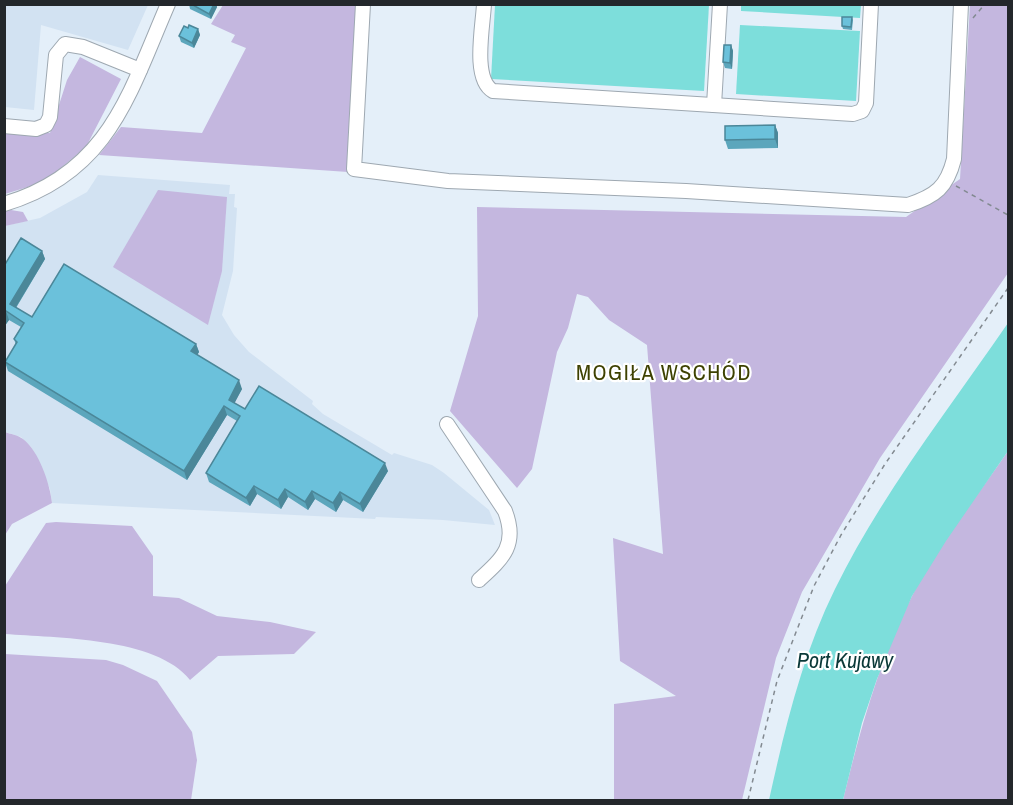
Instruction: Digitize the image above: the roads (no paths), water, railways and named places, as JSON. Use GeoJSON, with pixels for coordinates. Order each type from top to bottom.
{"type":"FeatureCollection","features":[{"type":"Feature","properties":{"kind":"street"},"geometry":{"type":"LineString","coordinates":[[4,204],[47,187],[89,155],[117,119],[168,4]]}},
{"type":"Feature","properties":{"kind":"street"},"geometry":{"type":"LineString","coordinates":[[363,4],[354,170],[448,181],[686,191],[908,206],[939,189],[948,181],[954,159],[961,4]]}},
{"type":"Feature","properties":{"kind":"street"},"geometry":{"type":"LineString","coordinates":[[484,4],[481,71],[484,84],[493,91],[853,114],[862,111],[866,103],[871,4]]}},
{"type":"Feature","properties":{"kind":"street"},"geometry":{"type":"LineString","coordinates":[[714,105],[720,4]]}},
{"type":"Feature","properties":{"kind":"street"},"geometry":{"type":"LineString","coordinates":[[4,126],[36,129],[46,125],[50,117],[56,55],[64,44],[83,47],[140,70]]}},
{"type":"Feature","properties":{"kind":"street"},"geometry":{"type":"LineString","coordinates":[[447,424],[505,511],[511,525],[510,540],[500,562],[479,580]]}},
{"type":"Feature","properties":{"kind":"water"},"geometry":{"type":"Polygon","coordinates":[[[741,4],[861,5],[860,18],[741,11],[741,4]]]}},
{"type":"Feature","properties":{"kind":"water"},"geometry":{"type":"Polygon","coordinates":[[[495,5],[709,5],[704,91],[491,79],[495,5]]]}},
{"type":"Feature","properties":{"kind":"water"},"geometry":{"type":"Polygon","coordinates":[[[740,25],[860,31],[856,101],[736,94],[740,25]]]}},
{"type":"Feature","properties":{"kind":"water","name":"Port Kujawy"},"geometry":{"type":"Polygon","coordinates":[[[1008,323],[1008,451],[946,541],[912,596],[877,679],[862,723],[843,800],[769,800],[788,719],[804,666],[835,589],[894,486],[1008,323]]]}},
{"type":"Feature","properties":{"kind":"district","name":"MOGIŁA WSCHÓD"},"geometry":{"type":"Point","coordinates":[664,372]}}]}
